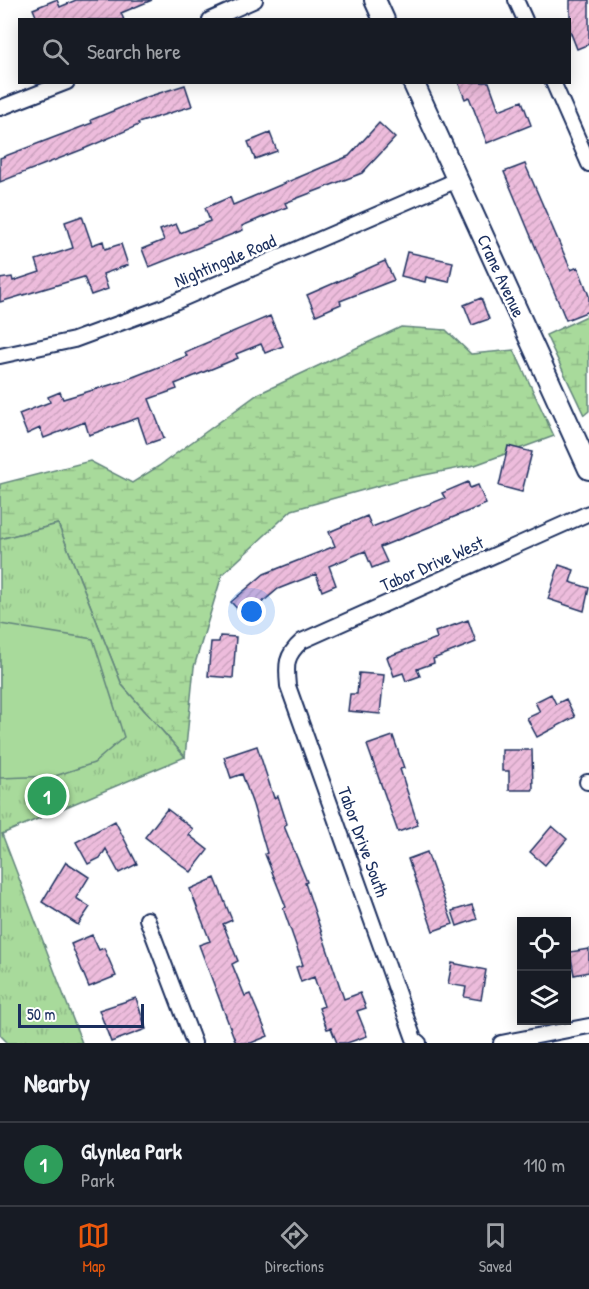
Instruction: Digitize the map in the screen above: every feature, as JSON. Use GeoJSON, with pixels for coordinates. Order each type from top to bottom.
{"type":"FeatureCollection","features":[{"type":"Feature","properties":{"kind":"street"},"geometry":{"type":"LineString","coordinates":[[214,18],[255,0]]}},
{"type":"Feature","properties":{"kind":"street"},"geometry":{"type":"LineString","coordinates":[[375,0],[383,18]]}},
{"type":"Feature","properties":{"kind":"street"},"geometry":{"type":"LineString","coordinates":[[516,0],[524,18]]}},
{"type":"Feature","properties":{"kind":"street"},"geometry":{"type":"LineString","coordinates":[[0,108],[62,84]]}},
{"type":"Feature","properties":{"kind":"street","name":"Crane Avenue"},"geometry":{"type":"LineString","coordinates":[[414,84],[589,469]]}},
{"type":"Feature","properties":{"kind":"street"},"geometry":{"type":"LineString","coordinates":[[554,84],[589,164]]}},
{"type":"Feature","properties":{"kind":"street","name":"Nightingale Road"},"geometry":{"type":"LineString","coordinates":[[0,356],[74,340],[161,308],[457,180]]}},
{"type":"Feature","properties":{"kind":"street","name":"Tabor Drive West"},"geometry":{"type":"LineString","coordinates":[[292,650],[302,641],[589,513]]}},
{"type":"Feature","properties":{"kind":"street","name":"Tabor Drive South"},"geometry":{"type":"LineString","coordinates":[[292,650],[285,662],[288,686],[414,1039],[419,1043]]}},
{"type":"Feature","properties":{"kind":"street"},"geometry":{"type":"LineString","coordinates":[[147,919],[194,1043]]}},
{"type":"Feature","properties":{"kind":"street"},"geometry":{"type":"LineString","coordinates":[[501,1043],[589,1026]]}},
{"type":"Feature","properties":{"kind":"green space"},"geometry":{"type":"Polygon","coordinates":[[[589,315],[589,411],[584,415],[546,335],[589,315]]]}},
{"type":"Feature","properties":{"kind":"green space"},"geometry":{"type":"Polygon","coordinates":[[[401,327],[446,330],[471,354],[514,350],[554,436],[475,465],[399,480],[292,510],[222,575],[194,667],[185,757],[122,685],[58,524],[0,539],[0,484],[90,461],[132,483],[258,394],[401,327]]]}},
{"type":"Feature","properties":{"kind":"green space"},"geometry":{"type":"Polygon","coordinates":[[[58,524],[122,685],[185,757],[2,834],[82,1043],[8,1043],[0,1035],[0,539],[58,524]]]}},
{"type":"Feature","properties":{"kind":"green space"},"geometry":{"type":"Polygon","coordinates":[[[0,624],[93,639],[124,737],[94,763],[55,776],[0,778],[0,624]]]}},
{"type":"Feature","properties":{"kind":"building"},"geometry":{"type":"Polygon","coordinates":[[[55,0],[60,7],[76,0],[152,0],[121,13],[123,18],[32,18],[36,16],[33,9],[55,0]]]}},
{"type":"Feature","properties":{"kind":"building"},"geometry":{"type":"Polygon","coordinates":[[[570,0],[589,0],[589,44],[577,49],[571,34],[570,0]]]}},
{"type":"Feature","properties":{"kind":"building"},"geometry":{"type":"Polygon","coordinates":[[[459,84],[490,84],[499,110],[522,101],[531,125],[487,143],[469,97],[465,99],[459,84]]]}},
{"type":"Feature","properties":{"kind":"building"},"geometry":{"type":"Polygon","coordinates":[[[185,85],[192,106],[138,123],[139,125],[86,148],[0,182],[0,158],[92,123],[91,120],[147,97],[185,85]]]}},
{"type":"Feature","properties":{"kind":"building"},"geometry":{"type":"Polygon","coordinates":[[[379,123],[395,138],[362,173],[285,203],[287,207],[242,226],[243,230],[149,267],[142,249],[164,240],[160,230],[176,224],[180,233],[210,221],[205,208],[230,197],[233,205],[349,156],[379,123]]]}},
{"type":"Feature","properties":{"kind":"building"},"geometry":{"type":"Polygon","coordinates":[[[270,133],[277,151],[255,159],[248,142],[270,133]]]}},
{"type":"Feature","properties":{"kind":"building"},"geometry":{"type":"Polygon","coordinates":[[[525,164],[571,270],[578,267],[589,296],[589,311],[566,320],[504,172],[525,164]]]}},
{"type":"Feature","properties":{"kind":"building"},"geometry":{"type":"Polygon","coordinates":[[[82,216],[92,245],[103,241],[105,249],[121,244],[128,265],[103,274],[108,289],[91,295],[84,277],[0,302],[0,279],[12,277],[13,281],[40,272],[36,260],[73,248],[65,222],[82,216]]]}},
{"type":"Feature","properties":{"kind":"building"},"geometry":{"type":"Polygon","coordinates":[[[407,252],[453,262],[449,282],[426,277],[425,282],[401,276],[407,252]]]}},
{"type":"Feature","properties":{"kind":"building"},"geometry":{"type":"Polygon","coordinates":[[[385,261],[394,280],[340,301],[341,304],[316,315],[307,295],[385,261]]]}},
{"type":"Feature","properties":{"kind":"building"},"geometry":{"type":"Polygon","coordinates":[[[481,298],[489,319],[472,325],[464,305],[481,298]]]}},
{"type":"Feature","properties":{"kind":"building"},"geometry":{"type":"Polygon","coordinates":[[[270,316],[283,346],[265,353],[261,344],[236,354],[238,358],[175,384],[177,389],[149,399],[164,438],[147,444],[138,418],[89,435],[85,422],[44,438],[40,428],[27,434],[19,414],[50,402],[48,397],[60,392],[63,399],[120,382],[187,356],[185,352],[270,316]]]}},
{"type":"Feature","properties":{"kind":"building"},"geometry":{"type":"Polygon","coordinates":[[[508,446],[532,452],[522,492],[499,486],[508,446]]]}},
{"type":"Feature","properties":{"kind":"building"},"geometry":{"type":"Polygon","coordinates":[[[468,482],[470,488],[478,485],[486,504],[380,547],[387,562],[372,568],[365,551],[329,566],[336,585],[322,591],[316,574],[278,589],[245,617],[231,602],[264,574],[335,546],[329,532],[367,516],[372,527],[445,498],[442,493],[468,482]]]}},
{"type":"Feature","properties":{"kind":"building"},"geometry":{"type":"Polygon","coordinates":[[[559,565],[574,570],[570,582],[589,588],[584,611],[548,599],[559,565]]]}},
{"type":"Feature","properties":{"kind":"building"},"geometry":{"type":"Polygon","coordinates":[[[468,620],[476,642],[433,659],[434,663],[417,669],[420,676],[406,681],[403,673],[394,676],[387,657],[437,638],[435,632],[468,620]]]}},
{"type":"Feature","properties":{"kind":"building"},"geometry":{"type":"Polygon","coordinates":[[[220,636],[236,637],[233,678],[208,676],[211,642],[219,642],[220,636]]]}},
{"type":"Feature","properties":{"kind":"building"},"geometry":{"type":"Polygon","coordinates":[[[359,673],[384,675],[380,714],[348,711],[350,694],[357,694],[359,673]]]}},
{"type":"Feature","properties":{"kind":"building"},"geometry":{"type":"Polygon","coordinates":[[[551,694],[556,704],[566,699],[575,717],[537,737],[527,718],[540,712],[535,702],[551,694]]]}},
{"type":"Feature","properties":{"kind":"building"},"geometry":{"type":"Polygon","coordinates":[[[393,736],[404,768],[400,769],[418,825],[398,832],[367,745],[393,736]]]}},
{"type":"Feature","properties":{"kind":"building"},"geometry":{"type":"Polygon","coordinates":[[[257,746],[274,798],[278,796],[287,824],[284,826],[307,882],[305,883],[344,999],[360,993],[366,1008],[357,1011],[367,1036],[347,1043],[337,1043],[331,1028],[327,1029],[319,1008],[324,1006],[314,977],[301,982],[296,967],[303,965],[283,908],[286,907],[265,854],[267,853],[253,805],[242,774],[231,778],[224,757],[257,746]]]}},
{"type":"Feature","properties":{"kind":"building"},"geometry":{"type":"Polygon","coordinates":[[[502,750],[532,750],[533,790],[509,790],[509,771],[502,771],[502,750]]]}},
{"type":"Feature","properties":{"kind":"building"},"geometry":{"type":"Polygon","coordinates":[[[167,809],[193,829],[189,835],[208,850],[191,872],[145,837],[167,809]]]}},
{"type":"Feature","properties":{"kind":"building"},"geometry":{"type":"Polygon","coordinates":[[[115,821],[137,864],[119,873],[106,849],[100,858],[88,864],[76,842],[115,821]]]}},
{"type":"Feature","properties":{"kind":"building"},"geometry":{"type":"Polygon","coordinates":[[[552,826],[567,839],[545,865],[530,852],[552,826]]]}},
{"type":"Feature","properties":{"kind":"building"},"geometry":{"type":"Polygon","coordinates":[[[427,852],[453,924],[433,931],[408,859],[427,852]]]}},
{"type":"Feature","properties":{"kind":"building"},"geometry":{"type":"Polygon","coordinates":[[[66,862],[89,877],[76,898],[90,907],[78,925],[42,902],[66,862]]]}},
{"type":"Feature","properties":{"kind":"building"},"geometry":{"type":"Polygon","coordinates":[[[215,878],[232,920],[223,924],[238,961],[232,964],[245,996],[250,994],[268,1036],[251,1043],[236,1043],[199,945],[210,941],[190,889],[215,878]]]}},
{"type":"Feature","properties":{"kind":"building"},"geometry":{"type":"Polygon","coordinates":[[[472,905],[477,919],[457,926],[452,911],[472,905]]]}},
{"type":"Feature","properties":{"kind":"building"},"geometry":{"type":"Polygon","coordinates":[[[92,935],[99,950],[104,948],[116,976],[89,987],[71,944],[92,935]]]}},
{"type":"Feature","properties":{"kind":"building"},"geometry":{"type":"Polygon","coordinates":[[[589,949],[589,972],[574,975],[571,952],[589,949]]]}},
{"type":"Feature","properties":{"kind":"building"},"geometry":{"type":"Polygon","coordinates":[[[452,963],[486,970],[481,1000],[464,997],[466,987],[448,984],[452,963]]]}},
{"type":"Feature","properties":{"kind":"building"},"geometry":{"type":"Polygon","coordinates":[[[136,998],[146,1029],[111,1042],[99,1010],[136,998]]]}},
{"type":"Feature","properties":{"kind":"place","name":"Glynlea Park"},"geometry":{"type":"Point","coordinates":[47,796]}}]}
